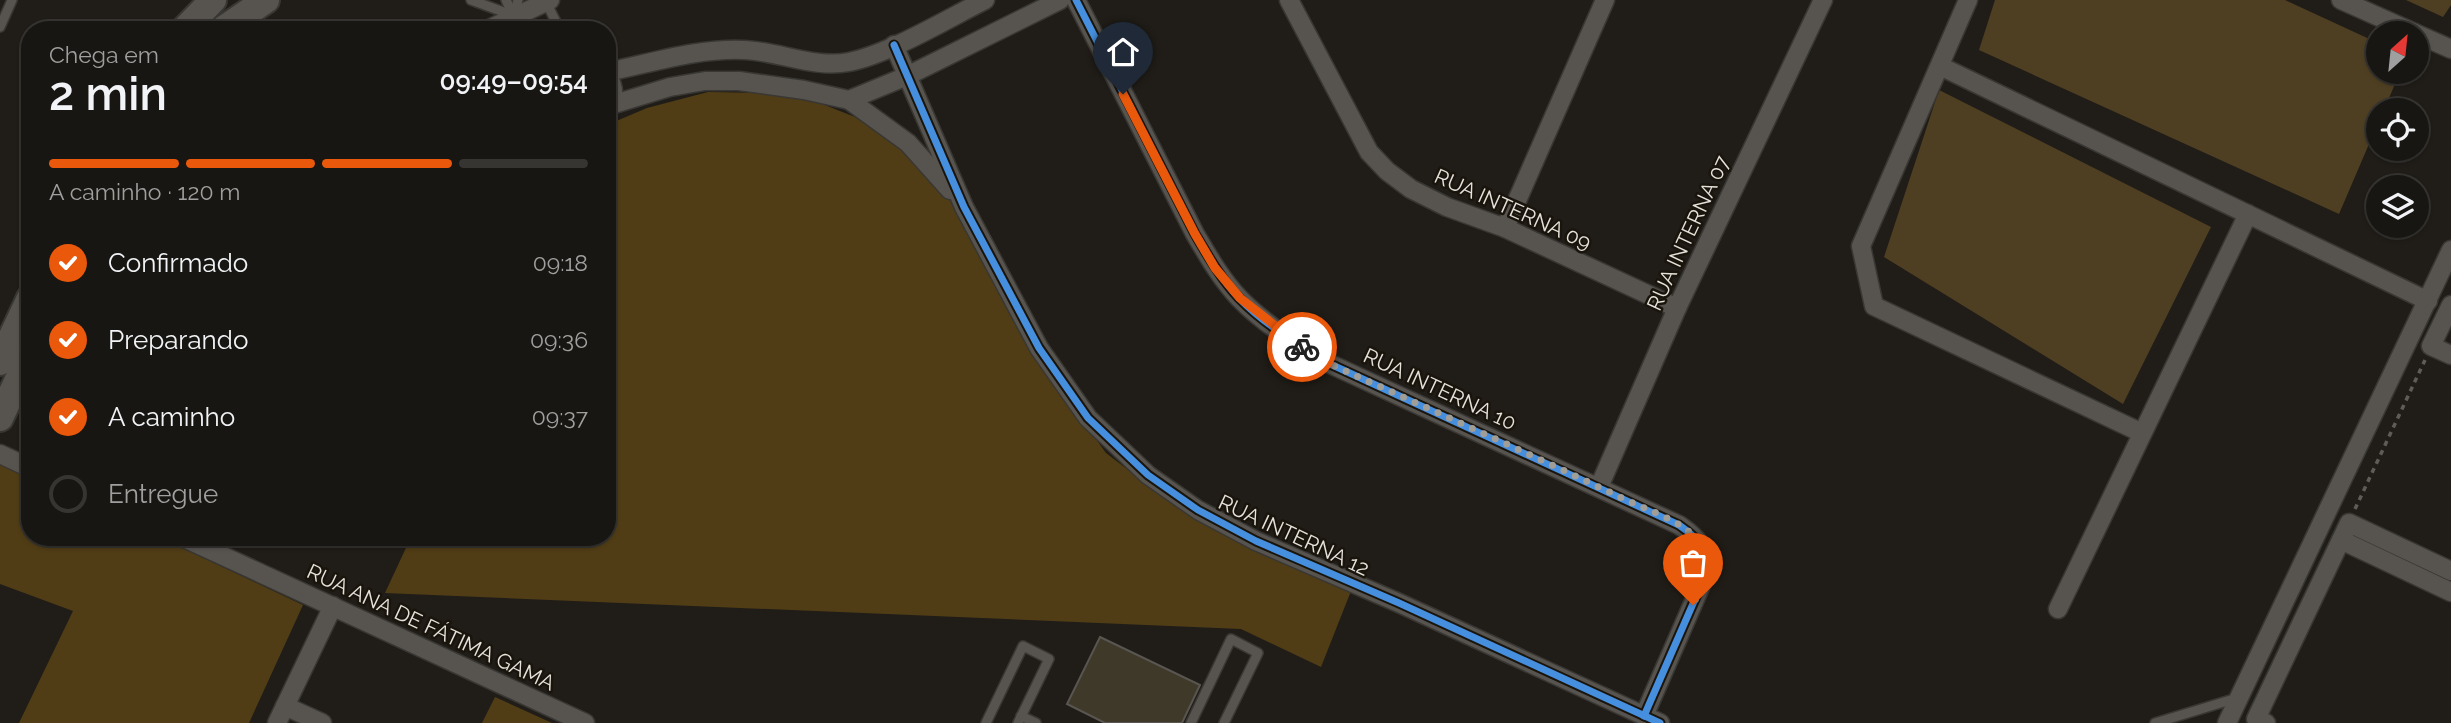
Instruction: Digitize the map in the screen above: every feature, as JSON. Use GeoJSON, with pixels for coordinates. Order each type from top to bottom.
{"type":"FeatureCollection","features":[{"type":"Feature","properties":{"kind":"main road"},"geometry":{"type":"LineString","coordinates":[[193,21],[213,0]]}},
{"type":"Feature","properties":{"kind":"main road"},"geometry":{"type":"LineString","coordinates":[[235,21],[266,0]]}},
{"type":"Feature","properties":{"kind":"main road"},"geometry":{"type":"LineString","coordinates":[[0,362],[21,317]]}},
{"type":"Feature","properties":{"kind":"main road"},"geometry":{"type":"LineString","coordinates":[[0,418],[21,373]]}},
{"type":"Feature","properties":{"kind":"street"},"geometry":{"type":"LineString","coordinates":[[616,72],[687,54],[743,50],[773,52],[832,64],[866,57],[985,0]]}},
{"type":"Feature","properties":{"kind":"street"},"geometry":{"type":"LineString","coordinates":[[616,106],[670,87],[705,80],[739,81],[804,90],[849,100],[907,76],[1060,0]]}},
{"type":"Feature","properties":{"kind":"street","name":"RUA INTERNA 10"},"geometry":{"type":"LineString","coordinates":[[1076,0],[1195,234],[1215,268],[1240,298],[1292,341],[1328,363],[1599,487],[1679,526],[1700,543],[1707,565],[1652,719]]}},
{"type":"Feature","properties":{"kind":"street"},"geometry":{"type":"LineString","coordinates":[[1504,228],[1605,0]]}},
{"type":"Feature","properties":{"kind":"street","name":"RUA INTERNA 07"},"geometry":{"type":"LineString","coordinates":[[1599,487],[1677,308],[1823,0]]}},
{"type":"Feature","properties":{"kind":"street"},"geometry":{"type":"LineString","coordinates":[[1968,0],[1861,246],[1874,306],[2143,433]]}},
{"type":"Feature","properties":{"kind":"street"},"geometry":{"type":"LineString","coordinates":[[2341,0],[2387,21]]}},
{"type":"Feature","properties":{"kind":"street"},"geometry":{"type":"LineString","coordinates":[[514,11],[547,1]]}},
{"type":"Feature","properties":{"kind":"street","name":"RUA INTERNA 09"},"geometry":{"type":"LineString","coordinates":[[1294,4],[1369,152],[1387,171],[1411,188],[1447,207],[1504,228],[1677,308]]}},
{"type":"Feature","properties":{"kind":"street"},"geometry":{"type":"LineString","coordinates":[[2429,40],[2451,49]]}},
{"type":"Feature","properties":{"kind":"street","name":"RUA INTERNA 12"},"geometry":{"type":"LineString","coordinates":[[894,45],[964,207],[1039,348],[1088,418],[1147,475],[1198,510],[1256,541],[1652,719]]}},
{"type":"Feature","properties":{"kind":"street"},"geometry":{"type":"LineString","coordinates":[[1940,66],[2428,301]]}},
{"type":"Feature","properties":{"kind":"street","name":"RUA INTERNA 12"},"geometry":{"type":"LineString","coordinates":[[849,100],[908,143],[964,207]]}},
{"type":"Feature","properties":{"kind":"street"},"geometry":{"type":"LineString","coordinates":[[2058,609],[2248,214]]}},
{"type":"Feature","properties":{"kind":"street"},"geometry":{"type":"LineString","coordinates":[[2227,723],[2451,250]]}},
{"type":"Feature","properties":{"kind":"street"},"geometry":{"type":"LineString","coordinates":[[2451,305],[2431,346],[2451,355]]}},
{"type":"Feature","properties":{"kind":"street"},"geometry":{"type":"LineString","coordinates":[[0,454],[21,463]]}},
{"type":"Feature","properties":{"kind":"street"},"geometry":{"type":"LineString","coordinates":[[2261,721],[2349,523],[2451,571]]}},
{"type":"Feature","properties":{"kind":"street"},"geometry":{"type":"LineString","coordinates":[[2341,540],[2451,592]]}},
{"type":"Feature","properties":{"kind":"street","name":"RUA ANA DE FÁTIMA GAMA"},"geometry":{"type":"LineString","coordinates":[[202,546],[585,723]]}},
{"type":"Feature","properties":{"kind":"street"},"geometry":{"type":"LineString","coordinates":[[277,723],[333,606]]}},
{"type":"Feature","properties":{"kind":"street"},"geometry":{"type":"LineString","coordinates":[[285,706],[322,723]]}},
{"type":"Feature","properties":{"kind":"lane"},"geometry":{"type":"LineString","coordinates":[[0,27],[12,0]]}},
{"type":"Feature","properties":{"kind":"lane"},"geometry":{"type":"LineString","coordinates":[[471,0],[514,11]]}},
{"type":"Feature","properties":{"kind":"lane"},"geometry":{"type":"LineString","coordinates":[[547,1],[556,21]]}},
{"type":"Feature","properties":{"kind":"lane"},"geometry":{"type":"LineString","coordinates":[[1191,723],[1231,639],[1258,653],[1224,723]]}},
{"type":"Feature","properties":{"kind":"lane"},"geometry":{"type":"LineString","coordinates":[[986,723],[1023,646],[1049,659],[1019,720],[1036,723]]}},
{"type":"Feature","properties":{"kind":"lane"},"geometry":{"type":"LineString","coordinates":[[2155,723],[2240,697]]}},
{"type":"Feature","properties":{"kind":"path"},"geometry":{"type":"LineString","coordinates":[[2349,523],[2431,346]]}},
{"type":"Feature","properties":{"kind":"shaded area"},"geometry":{"type":"Polygon","coordinates":[[[1995,0],[2285,0],[2366,37],[2366,84],[2395,84],[2389,98],[2366,98],[2366,151],[2339,214],[1979,50],[1995,0]]]}},
{"type":"Feature","properties":{"kind":"shaded area"},"geometry":{"type":"Polygon","coordinates":[[[2406,0],[2451,0],[2451,5],[2443,17],[2406,0]]]}},
{"type":"Feature","properties":{"kind":"shaded area"},"geometry":{"type":"Polygon","coordinates":[[[1939,90],[2211,227],[2123,404],[1884,257],[1939,90]]]}},
{"type":"Feature","properties":{"kind":"shaded area"},"geometry":{"type":"Polygon","coordinates":[[[708,92],[765,93],[812,100],[855,117],[908,152],[943,187],[1001,296],[1041,363],[1106,453],[1166,499],[1236,541],[1351,591],[1321,667],[1241,629],[385,593],[407,546],[616,546],[616,121],[647,108],[708,92]]]}},
{"type":"Feature","properties":{"kind":"shaded area"},"geometry":{"type":"Polygon","coordinates":[[[0,462],[21,472],[21,546],[178,546],[303,605],[249,723],[19,723],[73,611],[0,584],[0,462]]]}},
{"type":"Feature","properties":{"kind":"shaded area"},"geometry":{"type":"Polygon","coordinates":[[[495,697],[552,723],[482,723],[495,697]]]}},
{"type":"Feature","properties":{"kind":"building"},"geometry":{"type":"Polygon","coordinates":[[[1100,637],[1200,685],[1182,723],[1105,723],[1067,704],[1100,637]]]}},
{"type":"Feature","properties":{"kind":"cycle path"},"geometry":{"type":"LineString","coordinates":[[1076,0],[1195,234],[1232,291],[1259,316],[1328,363],[1679,525],[1699,543],[1705,556],[1702,583],[1644,716]]}},
{"type":"Feature","properties":{"kind":"cycle path"},"geometry":{"type":"LineString","coordinates":[[894,45],[964,207],[1039,348],[1088,418],[1148,475],[1198,510],[1256,541],[1399,603],[1660,723]]}},
{"type":"Feature","properties":{"kind":"way so far"},"geometry":{"type":"LineString","coordinates":[[1302,347],[1328,363],[1599,487],[1693,535],[1700,543],[1707,565],[1693,605]]}},
{"type":"Feature","properties":{"kind":"route"},"geometry":{"type":"LineString","coordinates":[[1123,94],[1215,268],[1240,298],[1262,318],[1302,347]]}}]}
